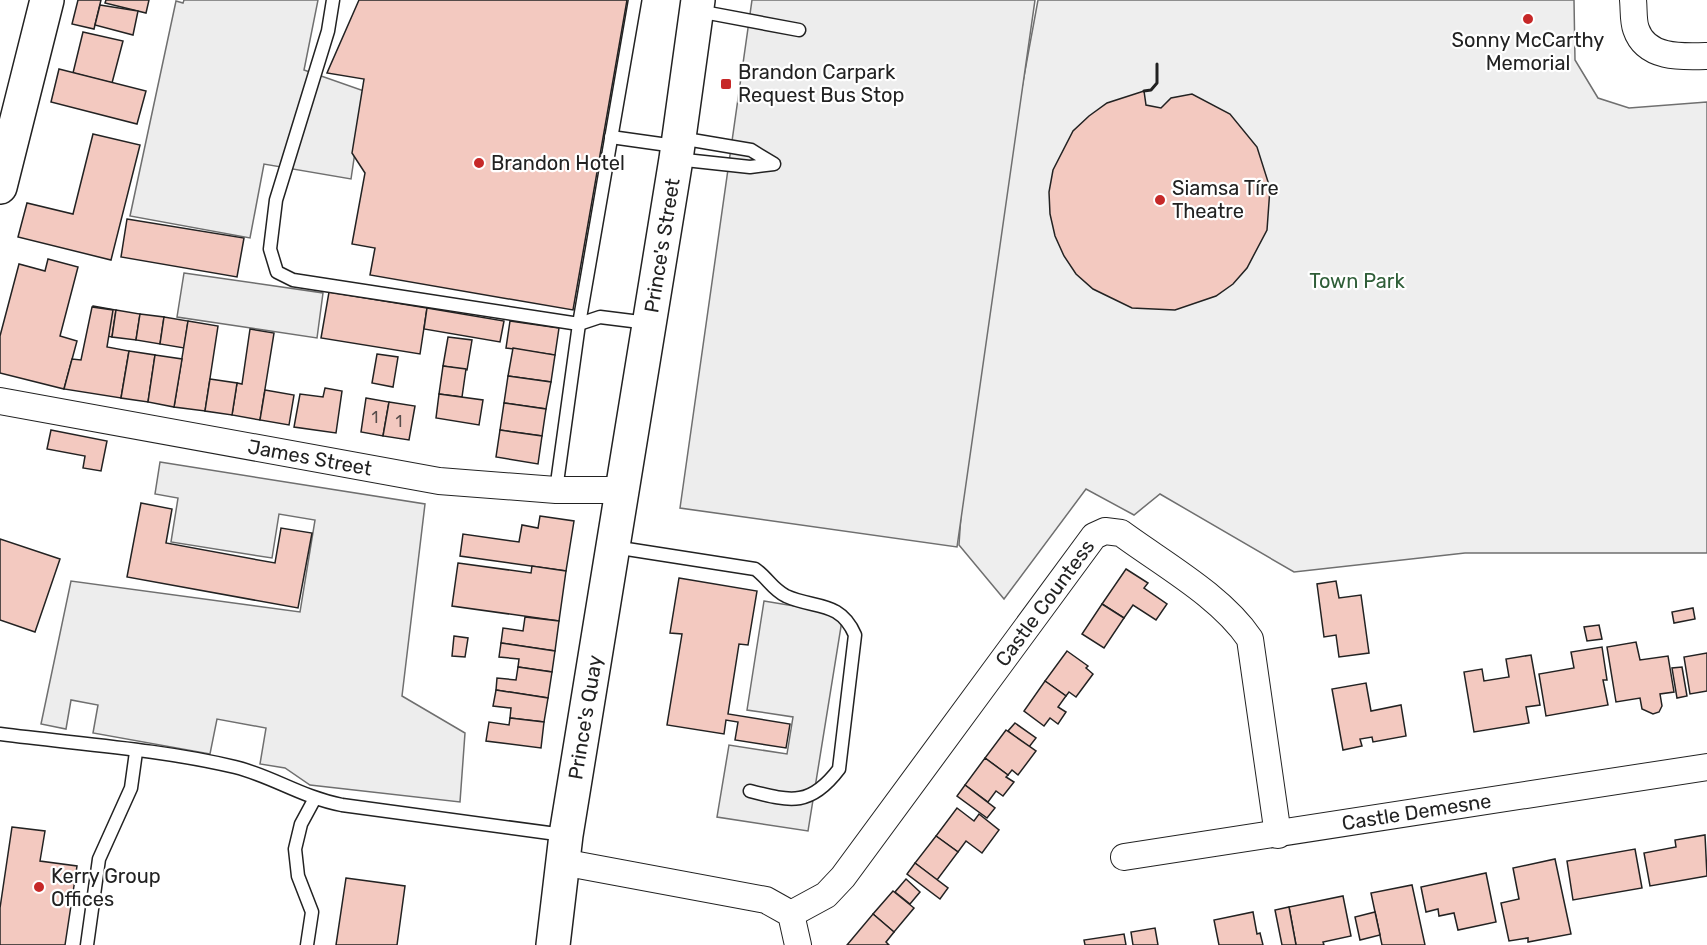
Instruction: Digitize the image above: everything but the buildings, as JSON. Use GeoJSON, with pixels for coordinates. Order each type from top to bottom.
{"type":"FeatureCollection","features":[{"type":"Feature","properties":{"kind":"main road"},"geometry":{"type":"LineString","coordinates":[[0,187],[47,0]]}},
{"type":"Feature","properties":{"kind":"main road","name":"Prince's Street"},"geometry":{"type":"LineString","coordinates":[[622,490],[698,5]]}},
{"type":"Feature","properties":{"kind":"main road","name":"Prince's Quay"},"geometry":{"type":"LineString","coordinates":[[553,945],[564,849],[622,490]]}},
{"type":"Feature","properties":{"kind":"street"},"geometry":{"type":"LineString","coordinates":[[1633,0],[1636,30],[1654,52],[1680,57],[1707,56]]}},
{"type":"Feature","properties":{"kind":"street","name":"James Street"},"geometry":{"type":"LineString","coordinates":[[0,401],[439,481],[556,490],[622,490]]}},
{"type":"Feature","properties":{"kind":"street","name":"Castle Countess"},"geometry":{"type":"LineString","coordinates":[[791,914],[826,895],[843,877],[1094,536],[1105,531],[1121,533],[1221,606],[1238,621],[1250,639],[1278,835]]}},
{"type":"Feature","properties":{"kind":"street","name":"Castle Demesne"},"geometry":{"type":"LineString","coordinates":[[1124,857],[1278,835],[1707,766]]}},
{"type":"Feature","properties":{"kind":"street"},"geometry":{"type":"LineString","coordinates":[[564,849],[766,900],[791,914],[798,945]]}},
{"type":"Feature","properties":{"kind":"lane"},"geometry":{"type":"LineString","coordinates":[[333,0],[328,31],[276,200],[270,249],[277,272],[293,280],[579,324],[600,317],[649,323]]}},
{"type":"Feature","properties":{"kind":"lane"},"geometry":{"type":"LineString","coordinates":[[556,490],[579,324],[635,0]]}},
{"type":"Feature","properties":{"kind":"lane"},"geometry":{"type":"LineString","coordinates":[[698,5],[798,30]]}},
{"type":"Feature","properties":{"kind":"lane"},"geometry":{"type":"LineString","coordinates":[[611,137],[677,148],[750,167],[774,164],[751,150],[677,148]]}},
{"type":"Feature","properties":{"kind":"lane"},"geometry":{"type":"LineString","coordinates":[[613,547],[755,569],[766,577],[772,588],[787,597],[831,608],[849,621],[855,635],[839,769],[826,785],[804,799],[785,800],[750,791]]}},
{"type":"Feature","properties":{"kind":"lane"},"geometry":{"type":"LineString","coordinates":[[0,734],[237,768],[314,800],[564,849]]}},
{"type":"Feature","properties":{"kind":"lane"},"geometry":{"type":"LineString","coordinates":[[87,945],[99,859],[131,788],[136,752]]}},
{"type":"Feature","properties":{"kind":"lane"},"geometry":{"type":"LineString","coordinates":[[307,945],[312,912],[298,876],[295,849],[301,824],[314,800]]}},
{"type":"Feature","properties":{"kind":"green space","name":"Town Park"},"geometry":{"type":"Polygon","coordinates":[[[1038,0],[1574,0],[1575,60],[1598,98],[1629,108],[1707,102],[1707,553],[1465,553],[1294,572],[1160,494],[1134,515],[1086,489],[1004,599],[959,545],[964,476],[980,340],[1001,204],[1038,0]]]}},
{"type":"Feature","properties":{"kind":"shaded area"},"geometry":{"type":"Polygon","coordinates":[[[184,0],[318,0],[304,70],[364,91],[351,179],[264,164],[250,238],[130,216],[176,1],[183,3],[184,0]]]}},
{"type":"Feature","properties":{"kind":"shaded area"},"geometry":{"type":"Polygon","coordinates":[[[752,0],[1035,0],[957,547],[680,508],[752,0]]]}},
{"type":"Feature","properties":{"kind":"shaded area"},"geometry":{"type":"Polygon","coordinates":[[[184,273],[323,293],[317,338],[177,317],[184,273]]]}},
{"type":"Feature","properties":{"kind":"shaded area"},"geometry":{"type":"Polygon","coordinates":[[[160,462],[425,504],[402,696],[465,733],[460,802],[310,785],[285,768],[260,764],[266,728],[217,719],[210,754],[93,733],[98,705],[71,700],[66,729],[41,724],[71,581],[300,612],[315,520],[279,514],[272,558],[171,542],[178,498],[155,494],[160,462]]]}},
{"type":"Feature","properties":{"kind":"shaded area"},"geometry":{"type":"Polygon","coordinates":[[[764,601],[843,614],[808,831],[717,817],[729,745],[787,754],[793,717],[747,710],[764,601]]]}},
{"type":"Feature","properties":{"kind":"wall"},"geometry":{"type":"LineString","coordinates":[[1144,91],[1151,90],[1157,83],[1157,64]]}},
{"type":"Feature","properties":{"kind":"place","name":"Sonny McCarthy Memorial"},"geometry":{"type":"Point","coordinates":[1528,19]}},
{"type":"Feature","properties":{"kind":"place","name":"Brandon Carpark Request Bus Stop"},"geometry":{"type":"Point","coordinates":[726,84]}},
{"type":"Feature","properties":{"kind":"place","name":"Brandon Hotel"},"geometry":{"type":"Point","coordinates":[479,163]}},
{"type":"Feature","properties":{"kind":"place","name":"Siamsa Tíre Theatre"},"geometry":{"type":"Point","coordinates":[1160,200]}},
{"type":"Feature","properties":{"kind":"place","name":"Kerry Group Offices"},"geometry":{"type":"Point","coordinates":[39,887]}}]}
